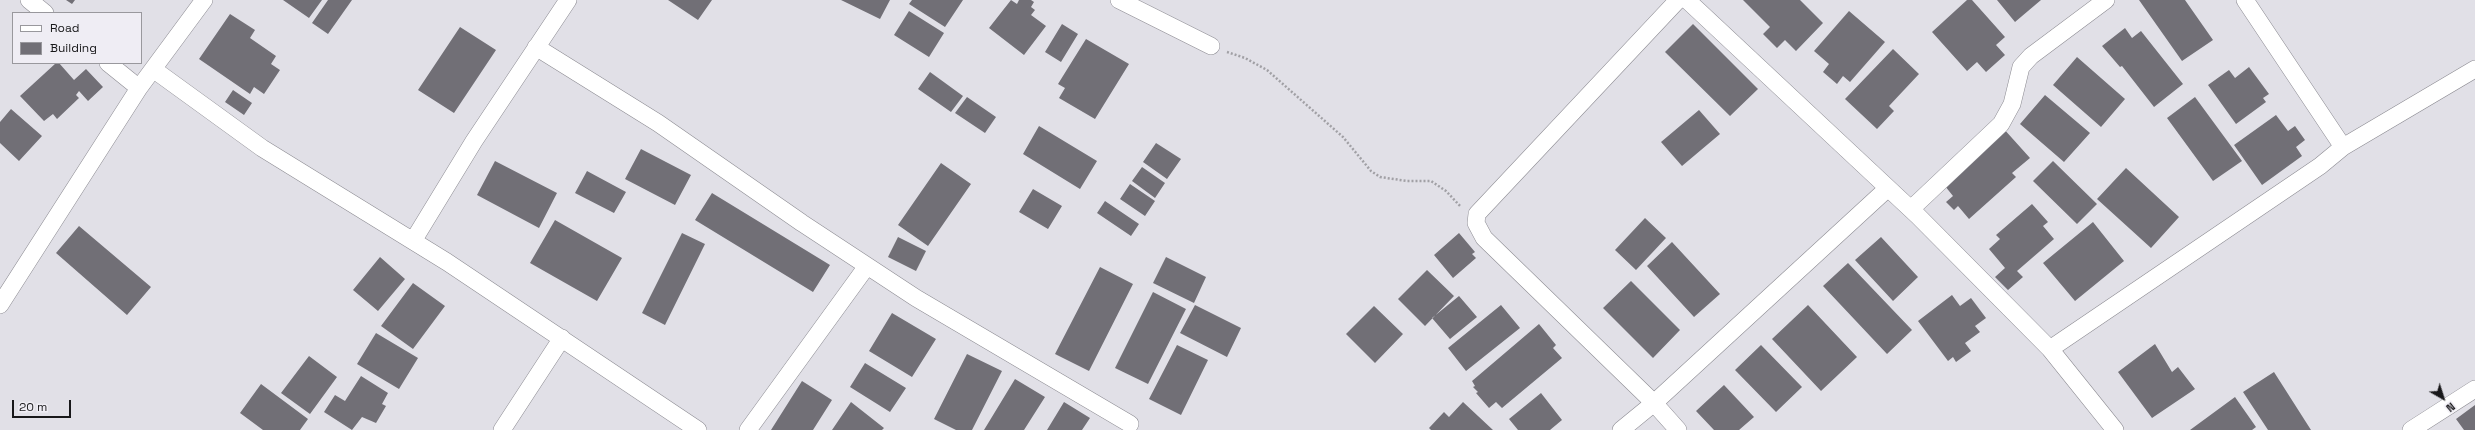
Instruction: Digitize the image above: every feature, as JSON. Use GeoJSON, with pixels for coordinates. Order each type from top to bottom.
{"type":"FeatureCollection","features":[{"type":"Feature","properties":{"kind":"street"},"geometry":{"type":"LineString","coordinates":[[29,0],[44,12]]}},
{"type":"Feature","properties":{"kind":"street"},"geometry":{"type":"LineString","coordinates":[[0,305],[139,88],[204,0]]}},
{"type":"Feature","properties":{"kind":"street"},"geometry":{"type":"LineString","coordinates":[[413,241],[474,141],[568,0]]}},
{"type":"Feature","properties":{"kind":"street"},"geometry":{"type":"LineString","coordinates":[[1678,0],[1477,214],[1476,223],[1484,238],[1654,403],[1678,430]]}},
{"type":"Feature","properties":{"kind":"street"},"geometry":{"type":"LineString","coordinates":[[1686,0],[1911,209],[2050,349],[2116,430]]}},
{"type":"Feature","properties":{"kind":"street"},"geometry":{"type":"LineString","coordinates":[[1911,209],[2001,124],[2012,104],[2021,67],[2031,56],[2106,0]]}},
{"type":"Feature","properties":{"kind":"street"},"geometry":{"type":"LineString","coordinates":[[2245,0],[2343,147]]}},
{"type":"Feature","properties":{"kind":"street"},"geometry":{"type":"LineString","coordinates":[[1126,1],[1211,46]]}},
{"type":"Feature","properties":{"kind":"street"},"geometry":{"type":"LineString","coordinates":[[536,47],[658,123],[866,266],[916,298],[1130,424]]}},
{"type":"Feature","properties":{"kind":"street"},"geometry":{"type":"LineString","coordinates":[[109,64],[139,88]]}},
{"type":"Feature","properties":{"kind":"street"},"geometry":{"type":"LineString","coordinates":[[2050,349],[2320,166],[2343,147],[2475,69]]}},
{"type":"Feature","properties":{"kind":"street"},"geometry":{"type":"LineString","coordinates":[[153,70],[262,148],[413,241],[562,338],[698,430]]}},
{"type":"Feature","properties":{"kind":"street"},"geometry":{"type":"LineString","coordinates":[[1621,430],[1654,403],[1888,188]]}},
{"type":"Feature","properties":{"kind":"street"},"geometry":{"type":"LineString","coordinates":[[748,430],[866,266]]}},
{"type":"Feature","properties":{"kind":"street"},"geometry":{"type":"LineString","coordinates":[[502,430],[562,338]]}},
{"type":"Feature","properties":{"kind":"street"},"geometry":{"type":"LineString","coordinates":[[2411,430],[2475,389]]}},
{"type":"Feature","properties":{"kind":"path"},"geometry":{"type":"LineString","coordinates":[[1211,46],[1245,58],[1267,70],[1343,137],[1371,171],[1380,177],[1406,181],[1431,181],[1446,191],[1476,223]]}},
{"type":"Feature","properties":{"kind":"building"},"geometry":{"type":"Polygon","coordinates":[[[66,0],[75,0],[72,4],[66,0]]]}},
{"type":"Feature","properties":{"kind":"building"},"geometry":{"type":"Polygon","coordinates":[[[283,0],[322,0],[309,18],[283,0]]]}},
{"type":"Feature","properties":{"kind":"building"},"geometry":{"type":"Polygon","coordinates":[[[328,0],[352,0],[328,34],[312,23],[328,0]]]}},
{"type":"Feature","properties":{"kind":"building"},"geometry":{"type":"Polygon","coordinates":[[[668,0],[712,0],[698,20],[668,0]]]}},
{"type":"Feature","properties":{"kind":"building"},"geometry":{"type":"Polygon","coordinates":[[[841,0],[890,0],[880,19],[841,0]]]}},
{"type":"Feature","properties":{"kind":"building"},"geometry":{"type":"Polygon","coordinates":[[[912,0],[963,0],[945,27],[909,4],[912,0]]]}},
{"type":"Feature","properties":{"kind":"building"},"geometry":{"type":"Polygon","coordinates":[[[1011,0],[1017,4],[1019,0],[1031,0],[1034,2],[1031,7],[1035,10],[1031,15],[1046,26],[1024,55],[989,28],[1011,0]]]}},
{"type":"Feature","properties":{"kind":"building"},"geometry":{"type":"Polygon","coordinates":[[[1743,0],[1800,0],[1823,23],[1796,51],[1785,40],[1777,48],[1763,34],[1770,27],[1743,0]]]}},
{"type":"Feature","properties":{"kind":"building"},"geometry":{"type":"Polygon","coordinates":[[[1967,0],[1972,0],[2005,37],[1996,45],[2005,55],[1986,72],[1977,62],[1967,71],[1932,32],[1967,0]]]}},
{"type":"Feature","properties":{"kind":"building"},"geometry":{"type":"Polygon","coordinates":[[[1997,0],[2041,0],[2015,22],[1997,0]]]}},
{"type":"Feature","properties":{"kind":"building"},"geometry":{"type":"Polygon","coordinates":[[[2139,0],[2185,0],[2213,40],[2182,61],[2139,0]]]}},
{"type":"Feature","properties":{"kind":"building"},"geometry":{"type":"Polygon","coordinates":[[[909,11],[944,33],[929,57],[894,35],[909,11]]]}},
{"type":"Feature","properties":{"kind":"building"},"geometry":{"type":"Polygon","coordinates":[[[1849,11],[1885,42],[1850,82],[1843,76],[1837,84],[1823,72],[1829,64],[1814,51],[1849,11]]]}},
{"type":"Feature","properties":{"kind":"building"},"geometry":{"type":"Polygon","coordinates":[[[230,14],[255,30],[250,38],[276,56],[271,64],[280,70],[264,94],[254,87],[250,94],[199,59],[230,14]]]}},
{"type":"Feature","properties":{"kind":"building"},"geometry":{"type":"Polygon","coordinates":[[[1062,24],[1078,34],[1061,62],[1045,52],[1062,24]]]}},
{"type":"Feature","properties":{"kind":"building"},"geometry":{"type":"Polygon","coordinates":[[[1693,24],[1758,89],[1730,116],[1665,52],[1693,24]]]}},
{"type":"Feature","properties":{"kind":"building"},"geometry":{"type":"Polygon","coordinates":[[[460,27],[496,50],[454,113],[418,90],[460,27]]]}},
{"type":"Feature","properties":{"kind":"building"},"geometry":{"type":"Polygon","coordinates":[[[2125,28],[2132,38],[2141,31],[2183,84],[2154,107],[2122,66],[2120,67],[2102,46],[2125,28]]]}},
{"type":"Feature","properties":{"kind":"building"},"geometry":{"type":"Polygon","coordinates":[[[1086,39],[1129,64],[1095,119],[1059,98],[1065,88],[1058,84],[1086,39]]]}},
{"type":"Feature","properties":{"kind":"building"},"geometry":{"type":"Polygon","coordinates":[[[1893,49],[1919,74],[1889,106],[1894,111],[1877,129],[1845,99],[1893,49]]]}},
{"type":"Feature","properties":{"kind":"building"},"geometry":{"type":"Polygon","coordinates":[[[2077,57],[2125,99],[2101,127],[2053,85],[2077,57]]]}},
{"type":"Feature","properties":{"kind":"building"},"geometry":{"type":"Polygon","coordinates":[[[55,64],[60,64],[74,80],[86,69],[103,87],[88,101],[79,91],[76,95],[79,98],[57,119],[53,114],[44,121],[20,96],[55,64]]]}},
{"type":"Feature","properties":{"kind":"building"},"geometry":{"type":"Polygon","coordinates":[[[2249,67],[2269,94],[2263,98],[2266,102],[2236,124],[2208,85],[2229,70],[2235,78],[2249,67]]]}},
{"type":"Feature","properties":{"kind":"building"},"geometry":{"type":"Polygon","coordinates":[[[930,72],[963,96],[951,112],[918,89],[930,72]]]}},
{"type":"Feature","properties":{"kind":"building"},"geometry":{"type":"Polygon","coordinates":[[[233,90],[252,103],[244,115],[225,102],[233,90]]]}},
{"type":"Feature","properties":{"kind":"building"},"geometry":{"type":"Polygon","coordinates":[[[2045,95],[2090,133],[2064,162],[2020,124],[2045,95]]]}},
{"type":"Feature","properties":{"kind":"building"},"geometry":{"type":"Polygon","coordinates":[[[967,97],[996,117],[985,133],[955,113],[967,97]]]}},
{"type":"Feature","properties":{"kind":"building"},"geometry":{"type":"Polygon","coordinates":[[[2195,97],[2242,161],[2213,181],[2167,118],[2195,97]]]}},
{"type":"Feature","properties":{"kind":"building"},"geometry":{"type":"Polygon","coordinates":[[[11,109],[42,136],[19,161],[0,143],[0,122],[11,109]]]}},
{"type":"Feature","properties":{"kind":"building"},"geometry":{"type":"Polygon","coordinates":[[[1699,110],[1720,134],[1682,166],[1661,142],[1699,110]]]}},
{"type":"Feature","properties":{"kind":"building"},"geometry":{"type":"Polygon","coordinates":[[[2276,115],[2288,131],[2295,126],[2305,140],[2296,147],[2302,156],[2262,185],[2234,145],[2276,115]]]}},
{"type":"Feature","properties":{"kind":"building"},"geometry":{"type":"Polygon","coordinates":[[[1039,126],[1097,161],[1080,189],[1023,154],[1039,126]]]}},
{"type":"Feature","properties":{"kind":"building"},"geometry":{"type":"Polygon","coordinates":[[[2003,128],[2030,158],[2012,173],[2016,177],[1969,219],[1958,206],[1954,210],[1946,202],[1953,196],[1945,186],[2003,128]]]}},
{"type":"Feature","properties":{"kind":"building"},"geometry":{"type":"Polygon","coordinates":[[[1156,143],[1181,159],[1167,179],[1143,162],[1156,143]]]}},
{"type":"Feature","properties":{"kind":"building"},"geometry":{"type":"Polygon","coordinates":[[[641,149],[691,175],[675,205],[625,179],[641,149]]]}},
{"type":"Feature","properties":{"kind":"building"},"geometry":{"type":"Polygon","coordinates":[[[495,161],[557,193],[539,228],[477,195],[495,161]]]}},
{"type":"Feature","properties":{"kind":"building"},"geometry":{"type":"Polygon","coordinates":[[[2053,161],[2097,204],[2077,224],[2033,181],[2053,161]]]}},
{"type":"Feature","properties":{"kind":"building"},"geometry":{"type":"Polygon","coordinates":[[[941,163],[971,184],[928,246],[898,225],[941,163]]]}},
{"type":"Feature","properties":{"kind":"building"},"geometry":{"type":"Polygon","coordinates":[[[1142,167],[1165,183],[1155,198],[1132,181],[1142,167]]]}},
{"type":"Feature","properties":{"kind":"building"},"geometry":{"type":"Polygon","coordinates":[[[2126,168],[2179,217],[2151,248],[2097,199],[2126,168]]]}},
{"type":"Feature","properties":{"kind":"building"},"geometry":{"type":"Polygon","coordinates":[[[587,171],[626,192],[614,213],[575,193],[587,171]]]}},
{"type":"Feature","properties":{"kind":"building"},"geometry":{"type":"Polygon","coordinates":[[[1130,184],[1155,201],[1145,216],[1120,199],[1130,184]]]}},
{"type":"Feature","properties":{"kind":"building"},"geometry":{"type":"Polygon","coordinates":[[[1033,189],[1062,206],[1048,229],[1019,212],[1033,189]]]}},
{"type":"Feature","properties":{"kind":"building"},"geometry":{"type":"Polygon","coordinates":[[[712,193],[830,265],[813,292],[695,220],[712,193]]]}},
{"type":"Feature","properties":{"kind":"building"},"geometry":{"type":"Polygon","coordinates":[[[1105,201],[1139,224],[1131,236],[1097,213],[1105,201]]]}},
{"type":"Feature","properties":{"kind":"building"},"geometry":{"type":"Polygon","coordinates":[[[2032,204],[2048,222],[2043,226],[2054,239],[2017,271],[2023,277],[2008,290],[1995,277],[2005,268],[1989,249],[2000,239],[1996,235],[2032,204]]]}},
{"type":"Feature","properties":{"kind":"building"},"geometry":{"type":"Polygon","coordinates":[[[1645,218],[1666,238],[1636,270],[1615,250],[1645,218]]]}},
{"type":"Feature","properties":{"kind":"building"},"geometry":{"type":"Polygon","coordinates":[[[555,220],[622,258],[597,301],[530,263],[555,220]]]}},
{"type":"Feature","properties":{"kind":"building"},"geometry":{"type":"Polygon","coordinates":[[[2093,222],[2124,261],[2075,301],[2043,263],[2093,222]]]}},
{"type":"Feature","properties":{"kind":"building"},"geometry":{"type":"Polygon","coordinates":[[[79,226],[151,287],[127,315],[56,253],[79,226]]]}},
{"type":"Feature","properties":{"kind":"building"},"geometry":{"type":"Polygon","coordinates":[[[682,233],[705,244],[665,325],[642,313],[682,233]]]}},
{"type":"Feature","properties":{"kind":"building"},"geometry":{"type":"Polygon","coordinates":[[[1459,233],[1475,252],[1472,254],[1476,258],[1453,278],[1434,255],[1459,233]]]}},
{"type":"Feature","properties":{"kind":"building"},"geometry":{"type":"Polygon","coordinates":[[[898,237],[926,251],[916,271],[888,257],[898,237]]]}},
{"type":"Feature","properties":{"kind":"building"},"geometry":{"type":"Polygon","coordinates":[[[1881,237],[1918,277],[1893,301],[1855,260],[1881,237]]]}},
{"type":"Feature","properties":{"kind":"building"},"geometry":{"type":"Polygon","coordinates":[[[1672,242],[1720,294],[1694,317],[1647,266],[1672,242]]]}},
{"type":"Feature","properties":{"kind":"building"},"geometry":{"type":"Polygon","coordinates":[[[380,257],[405,279],[378,311],[353,290],[380,257]]]}},
{"type":"Feature","properties":{"kind":"building"},"geometry":{"type":"Polygon","coordinates":[[[1166,257],[1206,277],[1194,303],[1153,283],[1166,257]]]}},
{"type":"Feature","properties":{"kind":"building"},"geometry":{"type":"Polygon","coordinates":[[[1848,263],[1912,330],[1887,354],[1823,286],[1848,263]]]}},
{"type":"Feature","properties":{"kind":"building"},"geometry":{"type":"Polygon","coordinates":[[[1100,267],[1133,284],[1089,371],[1055,354],[1100,267]]]}},
{"type":"Feature","properties":{"kind":"building"},"geometry":{"type":"Polygon","coordinates":[[[1427,270],[1454,296],[1425,326],[1398,299],[1427,270]]]}},
{"type":"Feature","properties":{"kind":"building"},"geometry":{"type":"Polygon","coordinates":[[[1631,281],[1680,330],[1653,358],[1603,308],[1631,281]]]}},
{"type":"Feature","properties":{"kind":"building"},"geometry":{"type":"Polygon","coordinates":[[[413,283],[445,306],[413,349],[381,326],[413,283]]]}},
{"type":"Feature","properties":{"kind":"building"},"geometry":{"type":"Polygon","coordinates":[[[1153,292],[1186,309],[1148,384],[1115,368],[1153,292]]]}},
{"type":"Feature","properties":{"kind":"building"},"geometry":{"type":"Polygon","coordinates":[[[1952,295],[1960,306],[1971,298],[1986,318],[1975,326],[1980,332],[1965,343],[1971,351],[1956,362],[1953,357],[1948,361],[1918,321],[1952,295]]]}},
{"type":"Feature","properties":{"kind":"building"},"geometry":{"type":"Polygon","coordinates":[[[1459,296],[1477,317],[1450,339],[1432,318],[1459,296]]]}},
{"type":"Feature","properties":{"kind":"building"},"geometry":{"type":"Polygon","coordinates":[[[1195,305],[1241,328],[1227,357],[1180,333],[1195,305]]]}},
{"type":"Feature","properties":{"kind":"building"},"geometry":{"type":"Polygon","coordinates":[[[1501,305],[1520,328],[1466,371],[1448,348],[1501,305]]]}},
{"type":"Feature","properties":{"kind":"building"},"geometry":{"type":"Polygon","coordinates":[[[1808,305],[1857,357],[1821,391],[1772,339],[1808,305]]]}},
{"type":"Feature","properties":{"kind":"building"},"geometry":{"type":"Polygon","coordinates":[[[1374,306],[1403,334],[1375,363],[1346,334],[1374,306]]]}},
{"type":"Feature","properties":{"kind":"building"},"geometry":{"type":"Polygon","coordinates":[[[892,313],[936,339],[912,377],[869,351],[892,313]]]}},
{"type":"Feature","properties":{"kind":"building"},"geometry":{"type":"Polygon","coordinates":[[[1539,324],[1556,345],[1553,348],[1562,358],[1502,408],[1496,402],[1489,408],[1476,393],[1478,392],[1473,387],[1475,386],[1472,381],[1539,324]]]}},
{"type":"Feature","properties":{"kind":"building"},"geometry":{"type":"Polygon","coordinates":[[[376,333],[418,358],[399,389],[357,364],[376,333]]]}},
{"type":"Feature","properties":{"kind":"building"},"geometry":{"type":"Polygon","coordinates":[[[2155,344],[2172,372],[2178,367],[2195,389],[2152,418],[2118,372],[2155,344]]]}},
{"type":"Feature","properties":{"kind":"building"},"geometry":{"type":"Polygon","coordinates":[[[1177,345],[1208,360],[1181,415],[1149,399],[1177,345]]]}},
{"type":"Feature","properties":{"kind":"building"},"geometry":{"type":"Polygon","coordinates":[[[1761,345],[1802,387],[1776,412],[1735,370],[1761,345]]]}},
{"type":"Feature","properties":{"kind":"building"},"geometry":{"type":"Polygon","coordinates":[[[967,354],[1002,371],[972,430],[956,430],[934,419],[967,354]]]}},
{"type":"Feature","properties":{"kind":"building"},"geometry":{"type":"Polygon","coordinates":[[[309,356],[337,377],[310,414],[281,393],[309,356]]]}},
{"type":"Feature","properties":{"kind":"building"},"geometry":{"type":"Polygon","coordinates":[[[865,363],[906,388],[890,412],[850,387],[865,363]]]}},
{"type":"Feature","properties":{"kind":"building"},"geometry":{"type":"Polygon","coordinates":[[[2274,372],[2311,430],[2268,430],[2243,392],[2274,372]]]}},
{"type":"Feature","properties":{"kind":"building"},"geometry":{"type":"Polygon","coordinates":[[[361,376],[388,393],[382,404],[386,406],[376,423],[362,417],[352,430],[324,412],[335,395],[345,401],[361,376]]]}},
{"type":"Feature","properties":{"kind":"building"},"geometry":{"type":"Polygon","coordinates":[[[1015,379],[1045,397],[1024,430],[984,430],[1015,379]]]}},
{"type":"Feature","properties":{"kind":"building"},"geometry":{"type":"Polygon","coordinates":[[[802,381],[832,400],[813,430],[771,430],[802,381]]]}},
{"type":"Feature","properties":{"kind":"building"},"geometry":{"type":"Polygon","coordinates":[[[261,384],[308,419],[300,430],[263,430],[240,413],[261,384]]]}},
{"type":"Feature","properties":{"kind":"building"},"geometry":{"type":"Polygon","coordinates":[[[1724,385],[1754,417],[1739,430],[1714,430],[1696,411],[1724,385]]]}},
{"type":"Feature","properties":{"kind":"building"},"geometry":{"type":"Polygon","coordinates":[[[1541,393],[1562,420],[1550,430],[1518,430],[1509,419],[1541,393]]]}},
{"type":"Feature","properties":{"kind":"building"},"geometry":{"type":"Polygon","coordinates":[[[2235,397],[2256,427],[2252,430],[2190,430],[2235,397]]]}},
{"type":"Feature","properties":{"kind":"building"},"geometry":{"type":"Polygon","coordinates":[[[851,402],[884,428],[882,430],[832,430],[851,402]]]}},
{"type":"Feature","properties":{"kind":"building"},"geometry":{"type":"Polygon","coordinates":[[[1064,402],[1090,418],[1082,430],[1047,430],[1064,402]]]}},
{"type":"Feature","properties":{"kind":"building"},"geometry":{"type":"Polygon","coordinates":[[[1463,402],[1493,430],[1431,430],[1429,428],[1444,412],[1449,417],[1463,402]]]}},
{"type":"Feature","properties":{"kind":"building"},"geometry":{"type":"Polygon","coordinates":[[[2475,405],[2475,430],[2464,430],[2456,419],[2475,405]]]}}]}
